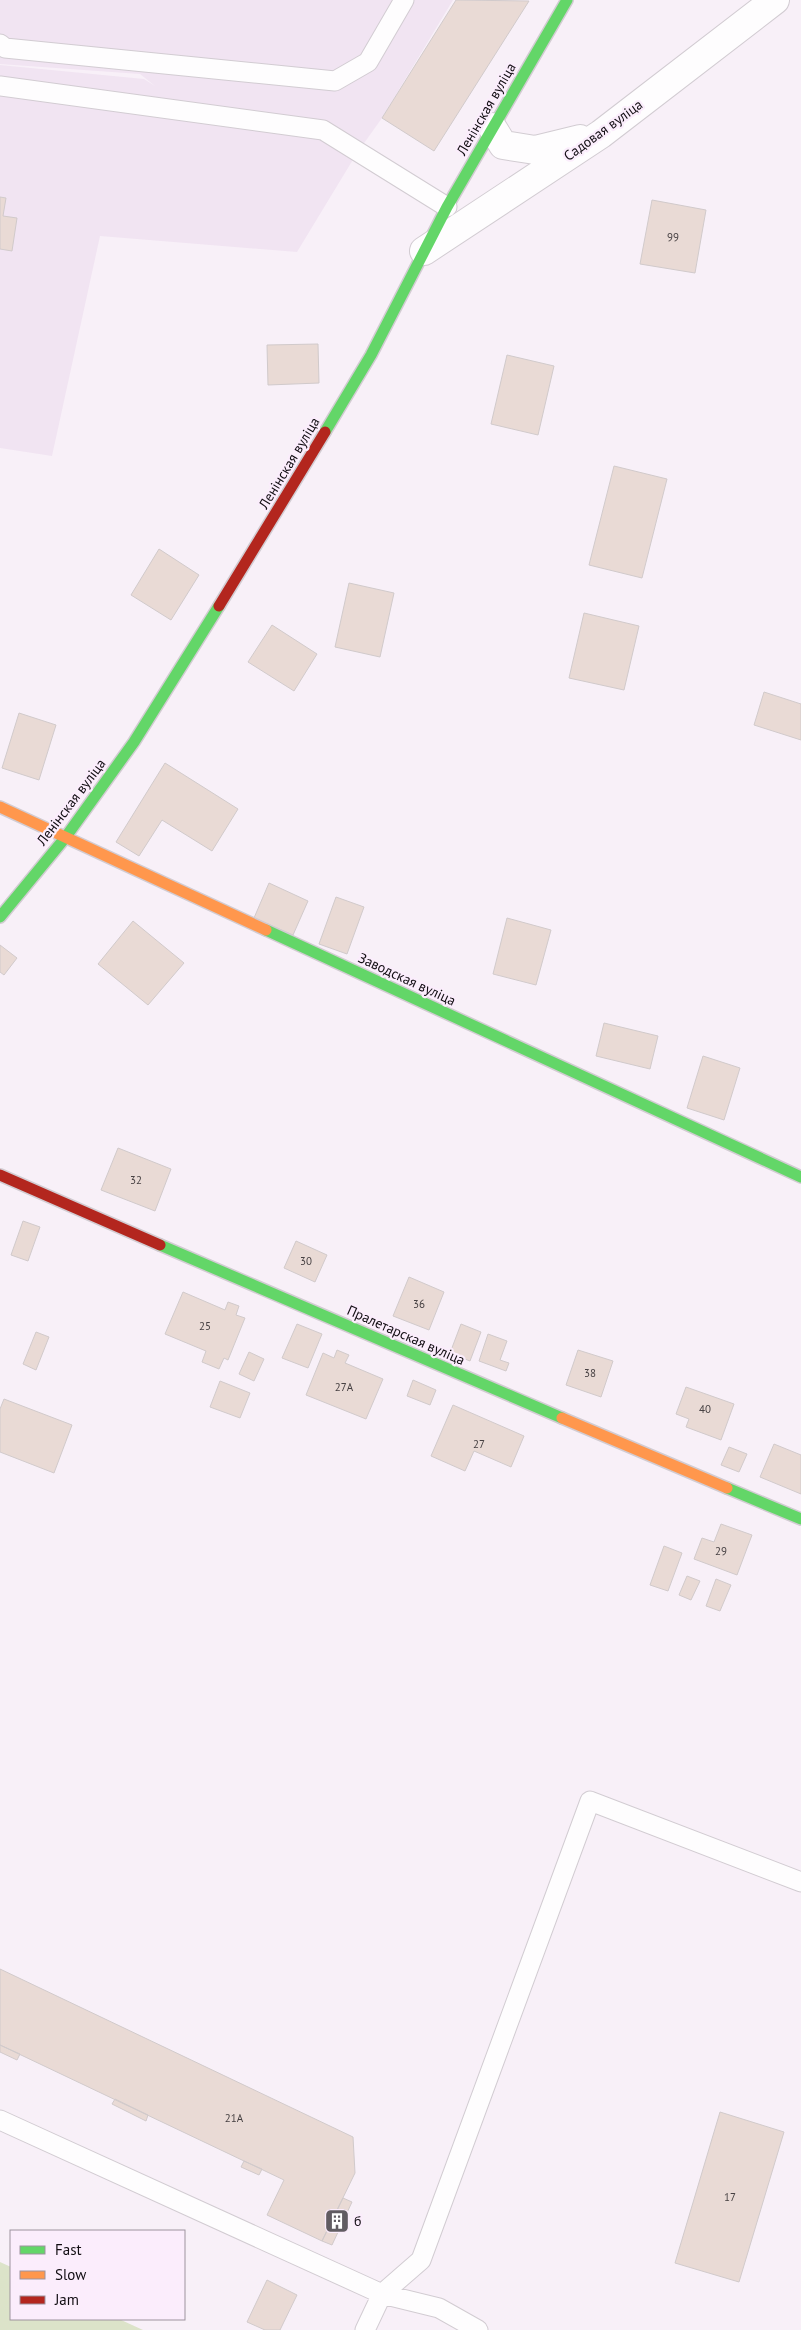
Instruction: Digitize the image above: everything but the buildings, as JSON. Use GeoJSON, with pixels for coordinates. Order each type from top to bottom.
{"type":"FeatureCollection","features":[{"type":"Feature","properties":{"kind":"street","name":"Ленінская вуліца"},"geometry":{"type":"LineString","coordinates":[[0,917],[65,838],[134,742],[261,538],[371,355],[447,207],[567,0]]}},
{"type":"Feature","properties":{"kind":"street","name":"Садовая вуліца"},"geometry":{"type":"LineString","coordinates":[[424,251],[601,134],[775,0]]}},
{"type":"Feature","properties":{"kind":"street"},"geometry":{"type":"LineString","coordinates":[[492,127],[503,145],[535,150],[601,134]]}},
{"type":"Feature","properties":{"kind":"street","name":"Заводская вуліца"},"geometry":{"type":"LineString","coordinates":[[0,808],[801,1177]]}},
{"type":"Feature","properties":{"kind":"street","name":"Пралетарская вуліца"},"geometry":{"type":"LineString","coordinates":[[0,1175],[486,1386],[801,1519]]}},
{"type":"Feature","properties":{"kind":"lane"},"geometry":{"type":"LineString","coordinates":[[0,44],[5,48],[335,81],[368,62],[404,0]]}},
{"type":"Feature","properties":{"kind":"lane"},"geometry":{"type":"LineString","coordinates":[[0,86],[323,130],[447,207]]}},
{"type":"Feature","properties":{"kind":"lane"},"geometry":{"type":"LineString","coordinates":[[365,2330],[382,2294],[422,2260],[590,1801],[801,1882]]}},
{"type":"Feature","properties":{"kind":"lane"},"geometry":{"type":"LineString","coordinates":[[0,2120],[382,2294],[439,2308],[478,2330]]}},
{"type":"Feature","properties":{"kind":"shaded area"},"geometry":{"type":"Polygon","coordinates":[[[0,0],[453,0],[382,118],[357,153],[297,252],[100,236],[52,456],[0,448],[0,65],[144,79],[155,86],[140,74],[0,64],[0,0]]]}},
{"type":"Feature","properties":{"kind":"green space"},"geometry":{"type":"Polygon","coordinates":[[[0,2262],[10,2267],[10,2320],[121,2320],[143,2330],[0,2330],[0,2262]]]}},
{"type":"Feature","properties":{"kind":"traffic: fast"},"geometry":{"type":"LineString","coordinates":[[325,432],[371,355],[447,207],[567,0]]}},
{"type":"Feature","properties":{"kind":"traffic: fast"},"geometry":{"type":"LineString","coordinates":[[0,917],[65,838],[134,742],[219,606]]}},
{"type":"Feature","properties":{"kind":"traffic: fast"},"geometry":{"type":"LineString","coordinates":[[266,930],[801,1177]]}},
{"type":"Feature","properties":{"kind":"traffic: fast"},"geometry":{"type":"LineString","coordinates":[[160,1245],[562,1418]]}},
{"type":"Feature","properties":{"kind":"traffic: fast"},"geometry":{"type":"LineString","coordinates":[[727,1488],[801,1519]]}},
{"type":"Feature","properties":{"kind":"traffic: slow"},"geometry":{"type":"LineString","coordinates":[[0,807],[266,930]]}},
{"type":"Feature","properties":{"kind":"traffic: slow"},"geometry":{"type":"LineString","coordinates":[[562,1418],[727,1488]]}},
{"type":"Feature","properties":{"kind":"traffic: jam"},"geometry":{"type":"LineString","coordinates":[[219,606],[325,432]]}},
{"type":"Feature","properties":{"kind":"traffic: jam"},"geometry":{"type":"LineString","coordinates":[[0,1175],[160,1245]]}},
{"type":"Feature","properties":{"kind":"place","name":"б"},"geometry":{"type":"Point","coordinates":[337,2221]}}]}
